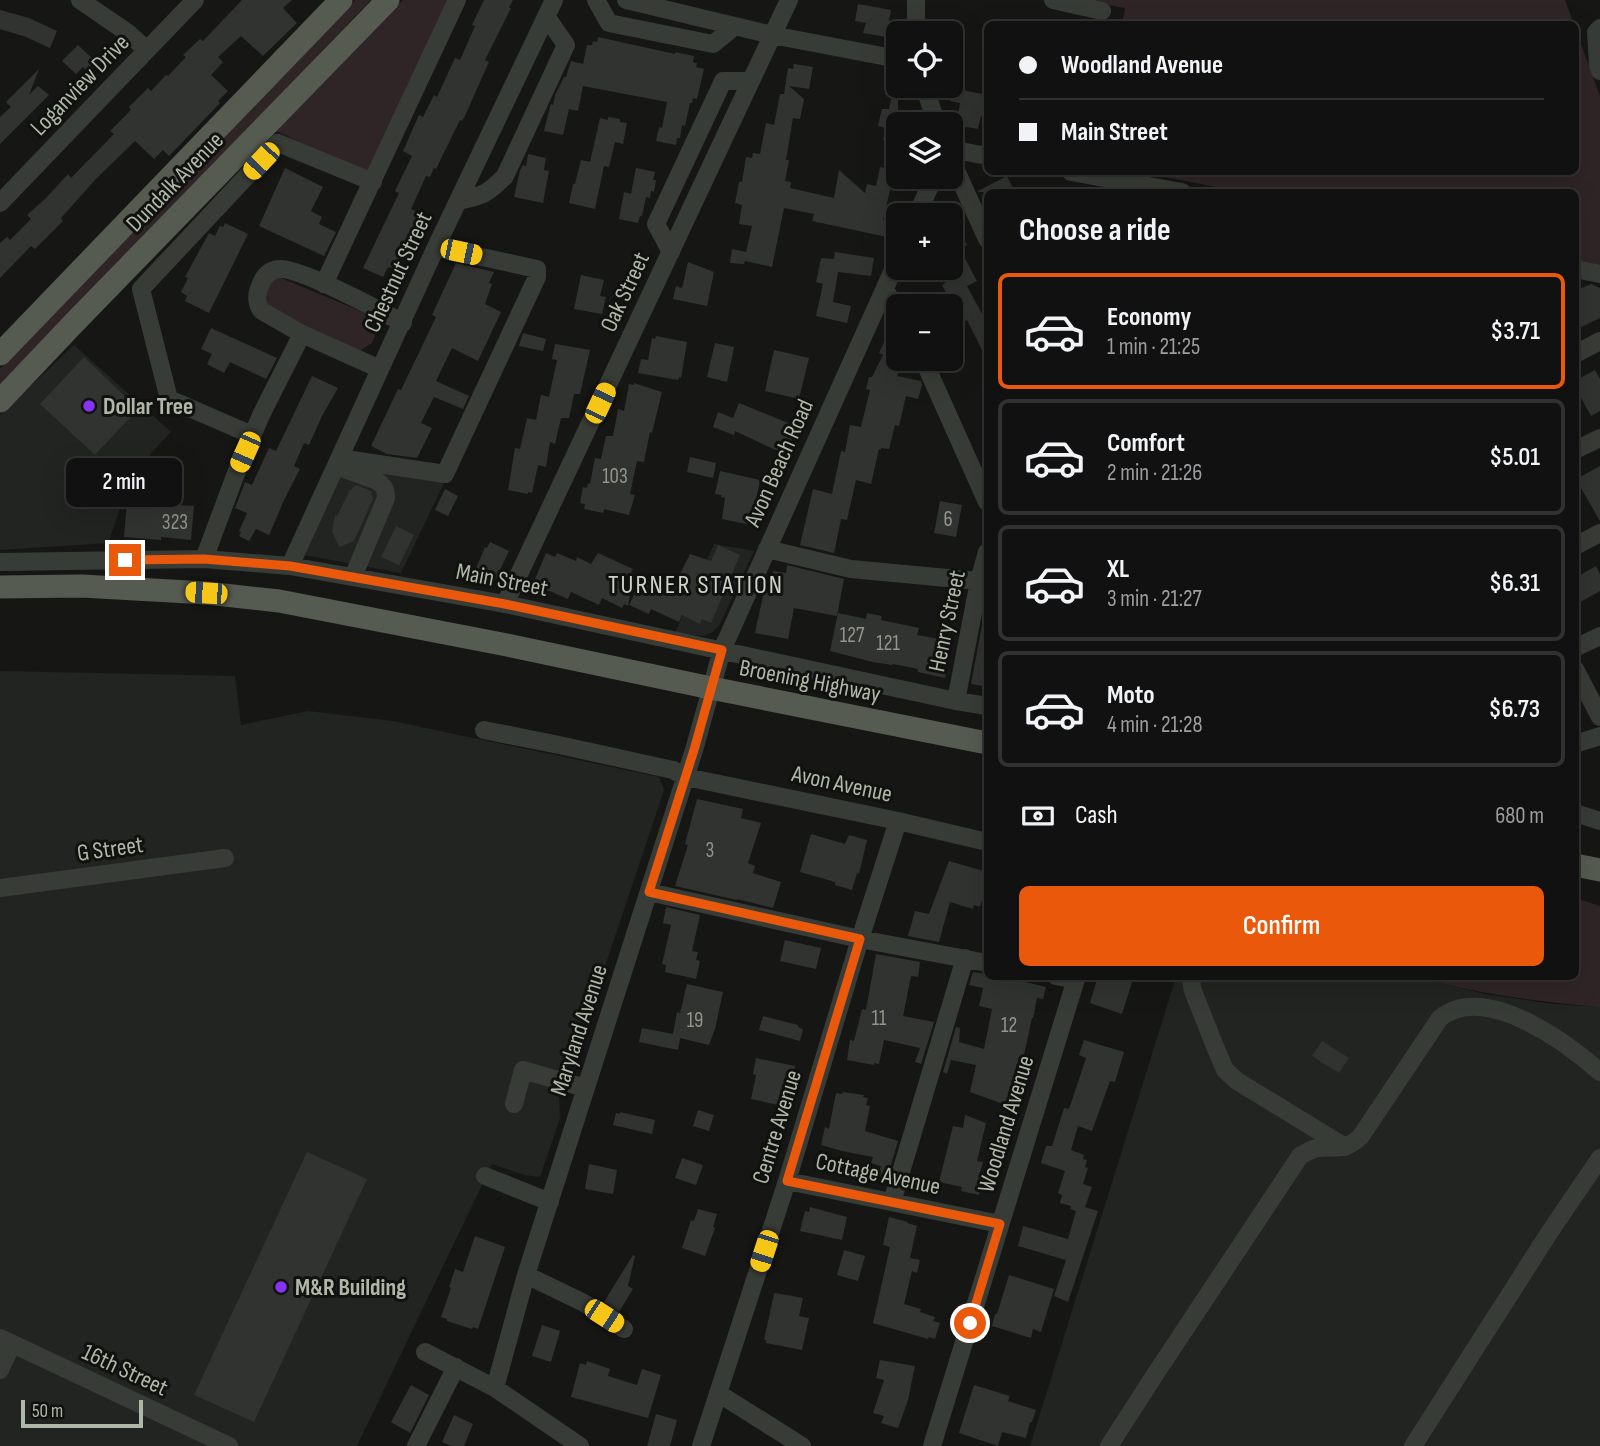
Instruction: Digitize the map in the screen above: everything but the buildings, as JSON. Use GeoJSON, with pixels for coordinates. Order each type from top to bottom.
{"type":"FeatureCollection","features":[{"type":"Feature","properties":{"kind":"main road","name":"Dundalk Avenue"},"geometry":{"type":"LineString","coordinates":[[0,354],[341,0]]}},
{"type":"Feature","properties":{"kind":"main road","name":"Dundalk Avenue"},"geometry":{"type":"LineString","coordinates":[[0,401],[388,0]]}},
{"type":"Feature","properties":{"kind":"main road","name":"Broening Highway"},"geometry":{"type":"LineString","coordinates":[[0,587],[82,586],[194,592],[279,601],[984,742]]}},
{"type":"Feature","properties":{"kind":"main road"},"geometry":{"type":"LineString","coordinates":[[1579,866],[1600,870]]}},
{"type":"Feature","properties":{"kind":"street"},"geometry":{"type":"LineString","coordinates":[[80,0],[128,33],[146,50]]}},
{"type":"Feature","properties":{"kind":"street","name":"Loganview Drive"},"geometry":{"type":"LineString","coordinates":[[0,203],[195,0]]}},
{"type":"Feature","properties":{"kind":"street"},"geometry":{"type":"LineString","coordinates":[[324,284],[457,0]]}},
{"type":"Feature","properties":{"kind":"street"},"geometry":{"type":"LineString","coordinates":[[596,0],[609,23],[713,44],[735,26]]}},
{"type":"Feature","properties":{"kind":"street"},"geometry":{"type":"LineString","coordinates":[[626,0],[772,35],[886,57]]}},
{"type":"Feature","properties":{"kind":"street","name":"Oak Street"},"geometry":{"type":"LineString","coordinates":[[505,604],[789,0]]}},
{"type":"Feature","properties":{"kind":"street"},"geometry":{"type":"LineString","coordinates":[[916,0],[916,21]]}},
{"type":"Feature","properties":{"kind":"street"},"geometry":{"type":"LineString","coordinates":[[1053,0],[1102,11]]}},
{"type":"Feature","properties":{"kind":"street"},"geometry":{"type":"LineString","coordinates":[[458,201],[491,190],[505,176],[566,45],[550,8]]}},
{"type":"Feature","properties":{"kind":"street","name":"Chestnut Street"},"geometry":{"type":"LineString","coordinates":[[290,566],[436,247],[550,8]]}},
{"type":"Feature","properties":{"kind":"street"},"geometry":{"type":"LineString","coordinates":[[1600,28],[1596,32],[1600,71]]}},
{"type":"Feature","properties":{"kind":"street"},"geometry":{"type":"LineString","coordinates":[[671,252],[656,224],[723,81],[751,81]]}},
{"type":"Feature","properties":{"kind":"street"},"geometry":{"type":"LineString","coordinates":[[252,435],[169,399],[141,289],[278,143],[373,182]]}},
{"type":"Feature","properties":{"kind":"street"},"geometry":{"type":"LineString","coordinates":[[963,151],[984,155]]}},
{"type":"Feature","properties":{"kind":"street"},"geometry":{"type":"LineString","coordinates":[[1084,175],[1147,189]]}},
{"type":"Feature","properties":{"kind":"street"},"geometry":{"type":"LineString","coordinates":[[963,186],[984,232]]}},
{"type":"Feature","properties":{"kind":"street"},"geometry":{"type":"LineString","coordinates":[[338,462],[445,474],[537,277],[537,269],[436,247]]}},
{"type":"Feature","properties":{"kind":"street"},"geometry":{"type":"LineString","coordinates":[[380,369],[302,334],[262,311],[258,307],[257,292],[262,280],[268,273],[280,269],[298,273],[403,323]]}},
{"type":"Feature","properties":{"kind":"street"},"geometry":{"type":"LineString","coordinates":[[1579,270],[1600,274]]}},
{"type":"Feature","properties":{"kind":"street","name":"Avon Beach Road"},"geometry":{"type":"LineString","coordinates":[[711,688],[722,650],[888,280]]}},
{"type":"Feature","properties":{"kind":"street"},"geometry":{"type":"LineString","coordinates":[[884,289],[887,294]]}},
{"type":"Feature","properties":{"kind":"street"},"geometry":{"type":"LineString","coordinates":[[204,559],[252,435],[302,334]]}},
{"type":"Feature","properties":{"kind":"street"},"geometry":{"type":"LineString","coordinates":[[1579,352],[1600,341]]}},
{"type":"Feature","properties":{"kind":"street"},"geometry":{"type":"LineString","coordinates":[[928,371],[984,495]]}},
{"type":"Feature","properties":{"kind":"street"},"geometry":{"type":"LineString","coordinates":[[1579,448],[1600,438]]}},
{"type":"Feature","properties":{"kind":"street"},"geometry":{"type":"LineString","coordinates":[[338,462],[381,483],[386,491],[386,498],[353,577]]}},
{"type":"Feature","properties":{"kind":"street"},"geometry":{"type":"LineString","coordinates":[[1579,543],[1600,533]]}},
{"type":"Feature","properties":{"kind":"street"},"geometry":{"type":"LineString","coordinates":[[767,549],[851,569],[979,581]]}},
{"type":"Feature","properties":{"kind":"street","name":"Main Street"},"geometry":{"type":"LineString","coordinates":[[0,562],[204,559],[290,566],[505,604],[984,706]]}},
{"type":"Feature","properties":{"kind":"street","name":"Henry Street"},"geometry":{"type":"LineString","coordinates":[[956,701],[984,563]]}},
{"type":"Feature","properties":{"kind":"street"},"geometry":{"type":"LineString","coordinates":[[1579,646],[1600,636]]}},
{"type":"Feature","properties":{"kind":"street"},"geometry":{"type":"LineString","coordinates":[[1579,677],[1600,717]]}},
{"type":"Feature","properties":{"kind":"street","name":"Maryland Avenue"},"geometry":{"type":"LineString","coordinates":[[495,1388],[526,1275],[626,966],[711,688]]}},
{"type":"Feature","properties":{"kind":"street","name":"Avon Avenue"},"geometry":{"type":"LineString","coordinates":[[484,730],[673,770],[685,777],[984,841]]}},
{"type":"Feature","properties":{"kind":"street"},"geometry":{"type":"LineString","coordinates":[[1579,743],[1600,736]]}},
{"type":"Feature","properties":{"kind":"street"},"geometry":{"type":"LineString","coordinates":[[1579,814],[1600,821]]}},
{"type":"Feature","properties":{"kind":"street","name":"Centre Avenue"},"geometry":{"type":"LineString","coordinates":[[701,1446],[787,1181],[898,821]]}},
{"type":"Feature","properties":{"kind":"street","name":"G Street"},"geometry":{"type":"LineString","coordinates":[[0,888],[225,858]]}},
{"type":"Feature","properties":{"kind":"street"},"geometry":{"type":"LineString","coordinates":[[649,892],[860,939],[984,961]]}},
{"type":"Feature","properties":{"kind":"street"},"geometry":{"type":"LineString","coordinates":[[892,1202],[965,958]]}},
{"type":"Feature","properties":{"kind":"street","name":"Woodland Avenue"},"geometry":{"type":"LineString","coordinates":[[932,1446],[1076,980]]}},
{"type":"Feature","properties":{"kind":"street"},"geometry":{"type":"LineString","coordinates":[[1191,980],[1225,1070],[1237,1081],[1345,1147]]}},
{"type":"Feature","properties":{"kind":"street"},"geometry":{"type":"LineString","coordinates":[[1300,1156],[1317,1149],[1353,1144],[1440,1018],[1457,1008],[1478,1006],[1515,1016],[1558,1040],[1600,1072]]}},
{"type":"Feature","properties":{"kind":"street"},"geometry":{"type":"LineString","coordinates":[[514,1104],[523,1070],[585,1088]]}},
{"type":"Feature","properties":{"kind":"street"},"geometry":{"type":"LineString","coordinates":[[1109,1446],[1300,1156],[1306,1143],[1306,1133],[1290,1114]]}},
{"type":"Feature","properties":{"kind":"street"},"geometry":{"type":"LineString","coordinates":[[1413,1446],[1600,1158]]}},
{"type":"Feature","properties":{"kind":"street"},"geometry":{"type":"LineString","coordinates":[[485,1176],[550,1202]]}},
{"type":"Feature","properties":{"kind":"street","name":"Cottage Avenue"},"geometry":{"type":"LineString","coordinates":[[787,1181],[1000,1224]]}},
{"type":"Feature","properties":{"kind":"street"},"geometry":{"type":"LineString","coordinates":[[526,1275],[584,1303],[624,1329]]}},
{"type":"Feature","properties":{"kind":"street"},"geometry":{"type":"LineString","coordinates":[[0,1370],[6,1341]]}},
{"type":"Feature","properties":{"kind":"street","name":"16th Street"},"geometry":{"type":"LineString","coordinates":[[6,1341],[229,1446]]}},
{"type":"Feature","properties":{"kind":"street"},"geometry":{"type":"LineString","coordinates":[[425,1352],[495,1388],[580,1446]]}},
{"type":"Feature","properties":{"kind":"street"},"geometry":{"type":"LineString","coordinates":[[416,1446],[456,1367]]}},
{"type":"Feature","properties":{"kind":"street"},"geometry":{"type":"LineString","coordinates":[[718,1392],[802,1446]]}},
{"type":"Feature","properties":{"kind":"shaded area"},"geometry":{"type":"Polygon","coordinates":[[[355,0],[371,0],[0,386],[0,369],[355,0]]]}},
{"type":"Feature","properties":{"kind":"shaded area"},"geometry":{"type":"Polygon","coordinates":[[[403,0],[452,0],[370,174],[362,174],[275,130],[403,0]]]}},
{"type":"Feature","properties":{"kind":"shaded area"},"geometry":{"type":"Polygon","coordinates":[[[1081,0],[1565,0],[1573,21],[1123,21],[1125,8],[1081,0]]]}},
{"type":"Feature","properties":{"kind":"shaded area"},"geometry":{"type":"Polygon","coordinates":[[[1579,39],[1600,96],[1600,265],[1579,261],[1579,189],[1227,189],[1154,175],[1579,175],[1579,39]]]}},
{"type":"Feature","properties":{"kind":"shaded area"},"geometry":{"type":"Polygon","coordinates":[[[281,278],[370,315],[378,327],[372,343],[358,352],[278,315],[261,300],[270,279],[281,278]]]}},
{"type":"Feature","properties":{"kind":"shaded area"},"geometry":{"type":"Polygon","coordinates":[[[74,345],[171,432],[152,452],[128,486],[108,543],[0,550],[0,415],[74,345]]]}},
{"type":"Feature","properties":{"kind":"shaded area"},"geometry":{"type":"Polygon","coordinates":[[[344,463],[445,481],[401,573],[304,555],[344,463]]]}},
{"type":"Feature","properties":{"kind":"shaded area"},"geometry":{"type":"Polygon","coordinates":[[[714,544],[754,551],[719,626],[703,636],[675,633],[714,544]]]}},
{"type":"Feature","properties":{"kind":"shaded area"},"geometry":{"type":"Polygon","coordinates":[[[0,671],[235,676],[241,725],[308,711],[393,721],[659,777],[664,790],[559,1098],[560,1118],[540,1177],[524,1175],[492,1164],[357,1446],[0,1446],[0,671]]]}},
{"type":"Feature","properties":{"kind":"shaded area"},"geometry":{"type":"Polygon","coordinates":[[[1579,899],[1600,906],[1600,1007],[1460,988],[1427,980],[1579,980],[1579,899]]]}},
{"type":"Feature","properties":{"kind":"shaded area"},"geometry":{"type":"Polygon","coordinates":[[[1175,980],[1427,980],[1485,994],[1553,1004],[1600,1007],[1600,1446],[1030,1446],[1175,980]]]}},
{"type":"Feature","properties":{"kind":"place","name":"Dollar Tree"},"geometry":{"type":"Point","coordinates":[89,406]}},
{"type":"Feature","properties":{"kind":"place","name":"M&R Building"},"geometry":{"type":"Point","coordinates":[281,1287]}},
{"type":"Feature","properties":{"kind":"district","name":"TURNER STATION"},"geometry":{"type":"Point","coordinates":[696,585]}},
{"type":"Feature","properties":{"kind":"route"},"geometry":{"type":"LineString","coordinates":[[125,560],[204,559],[290,566],[505,604],[722,650],[649,892],[860,939],[787,1181],[1000,1224],[970,1323]]}}]}
